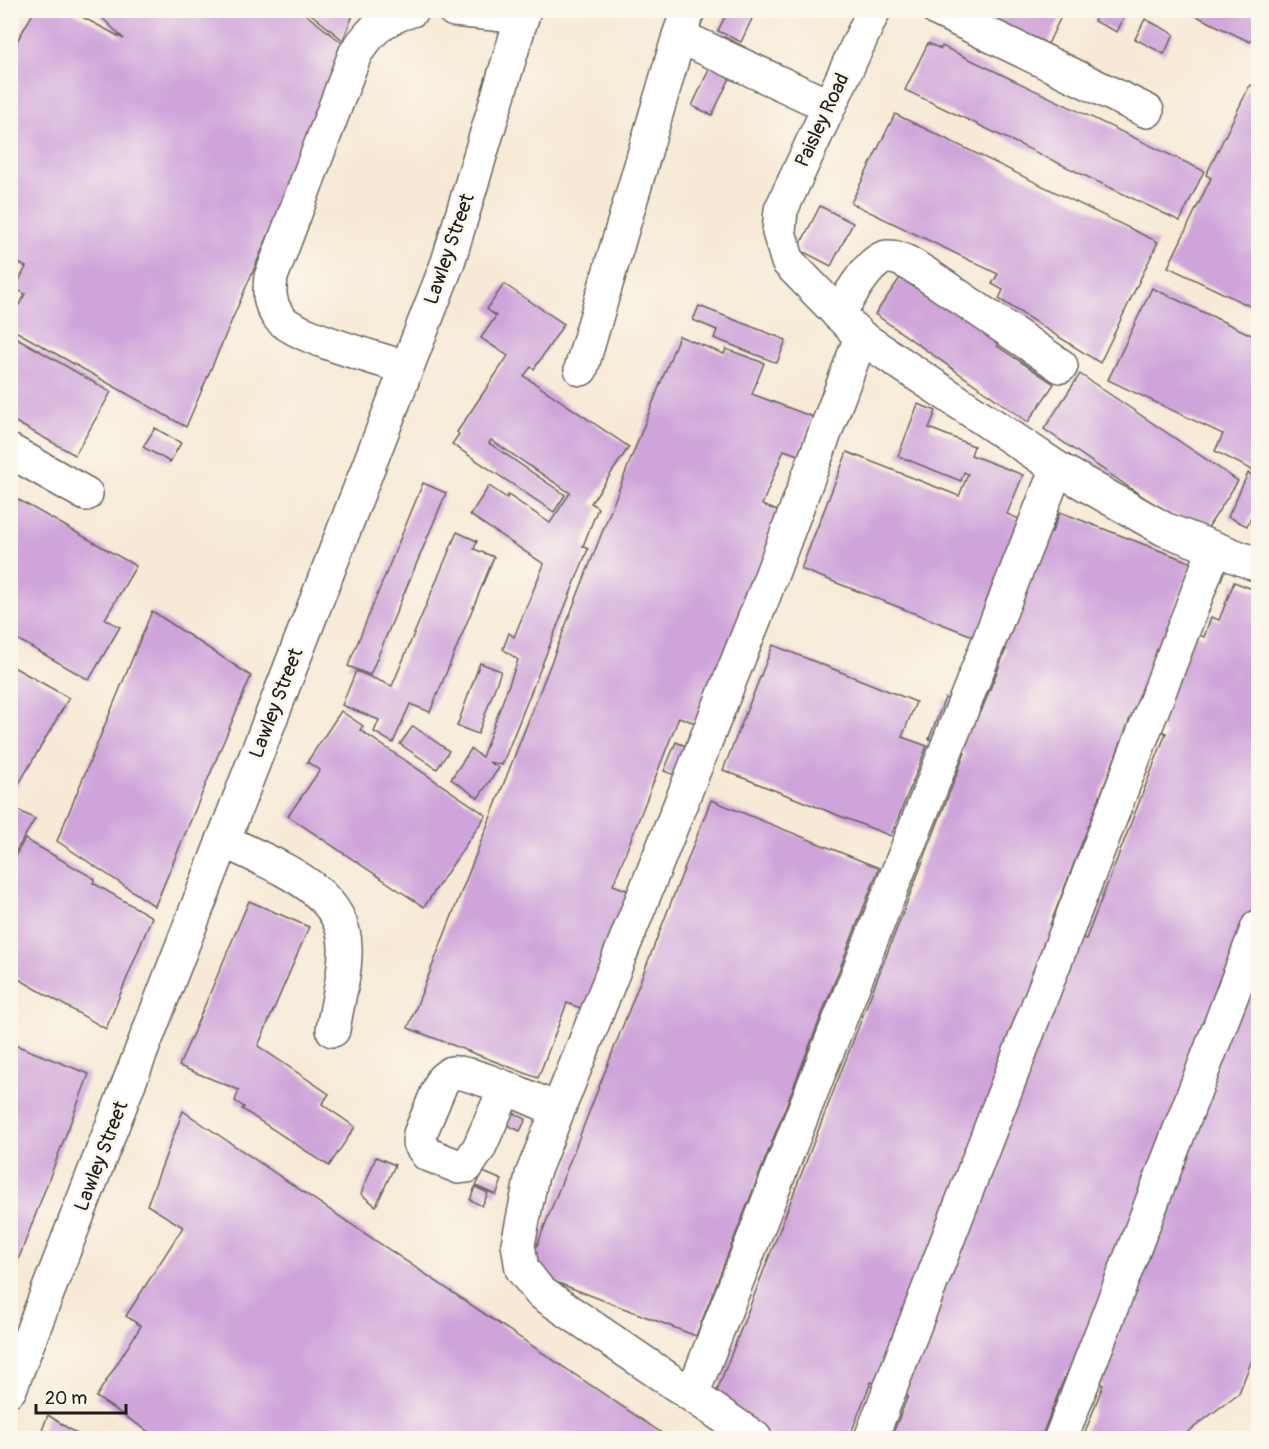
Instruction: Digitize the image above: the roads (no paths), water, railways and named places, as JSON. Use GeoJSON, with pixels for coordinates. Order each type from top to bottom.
{"type":"FeatureCollection","features":[{"type":"Feature","properties":{"kind":"lane"},"geometry":{"type":"LineString","coordinates":[[406,368],[296,331],[279,318],[269,299],[271,277],[355,54],[370,32],[392,16],[412,10]]}},
{"type":"Feature","properties":{"kind":"lane"},"geometry":{"type":"LineString","coordinates":[[454,10],[523,14]]}},
{"type":"Feature","properties":{"kind":"lane","name":"Paisley Road"},"geometry":{"type":"LineString","coordinates":[[838,314],[788,262],[779,232],[781,210],[874,10]]}},
{"type":"Feature","properties":{"kind":"lane"},"geometry":{"type":"LineString","coordinates":[[938,10],[1147,111]]}},
{"type":"Feature","properties":{"kind":"lane","name":"Lawley Street"},"geometry":{"type":"LineString","coordinates":[[10,1389],[448,262],[523,14]]}},
{"type":"Feature","properties":{"kind":"lane"},"geometry":{"type":"LineString","coordinates":[[581,369],[684,23],[829,106]]}},
{"type":"Feature","properties":{"kind":"lane"},"geometry":{"type":"LineString","coordinates":[[1060,366],[923,272],[890,256],[880,258],[870,266],[838,314],[861,337],[1057,468],[1164,529],[1258,565]]}},
{"type":"Feature","properties":{"kind":"lane"},"geometry":{"type":"LineString","coordinates":[[755,1438],[540,1292],[522,1269],[518,1244],[521,1218],[532,1175],[755,617],[861,337]]}},
{"type":"Feature","properties":{"kind":"lane"},"geometry":{"type":"LineString","coordinates":[[10,451],[86,494]]}},
{"type":"Feature","properties":{"kind":"lane"},"geometry":{"type":"LineString","coordinates":[[692,1395],[1057,468]]}},
{"type":"Feature","properties":{"kind":"lane"},"geometry":{"type":"LineString","coordinates":[[871,1438],[1214,550]]}},
{"type":"Feature","properties":{"kind":"lane"},"geometry":{"type":"LineString","coordinates":[[223,840],[305,883],[336,910],[345,947],[333,1029]]}},
{"type":"Feature","properties":{"kind":"lane"},"geometry":{"type":"LineString","coordinates":[[1061,1438],[1258,927]]}},
{"type":"Feature","properties":{"kind":"lane"},"geometry":{"type":"LineString","coordinates":[[505,1089],[558,1110]]}}]}
